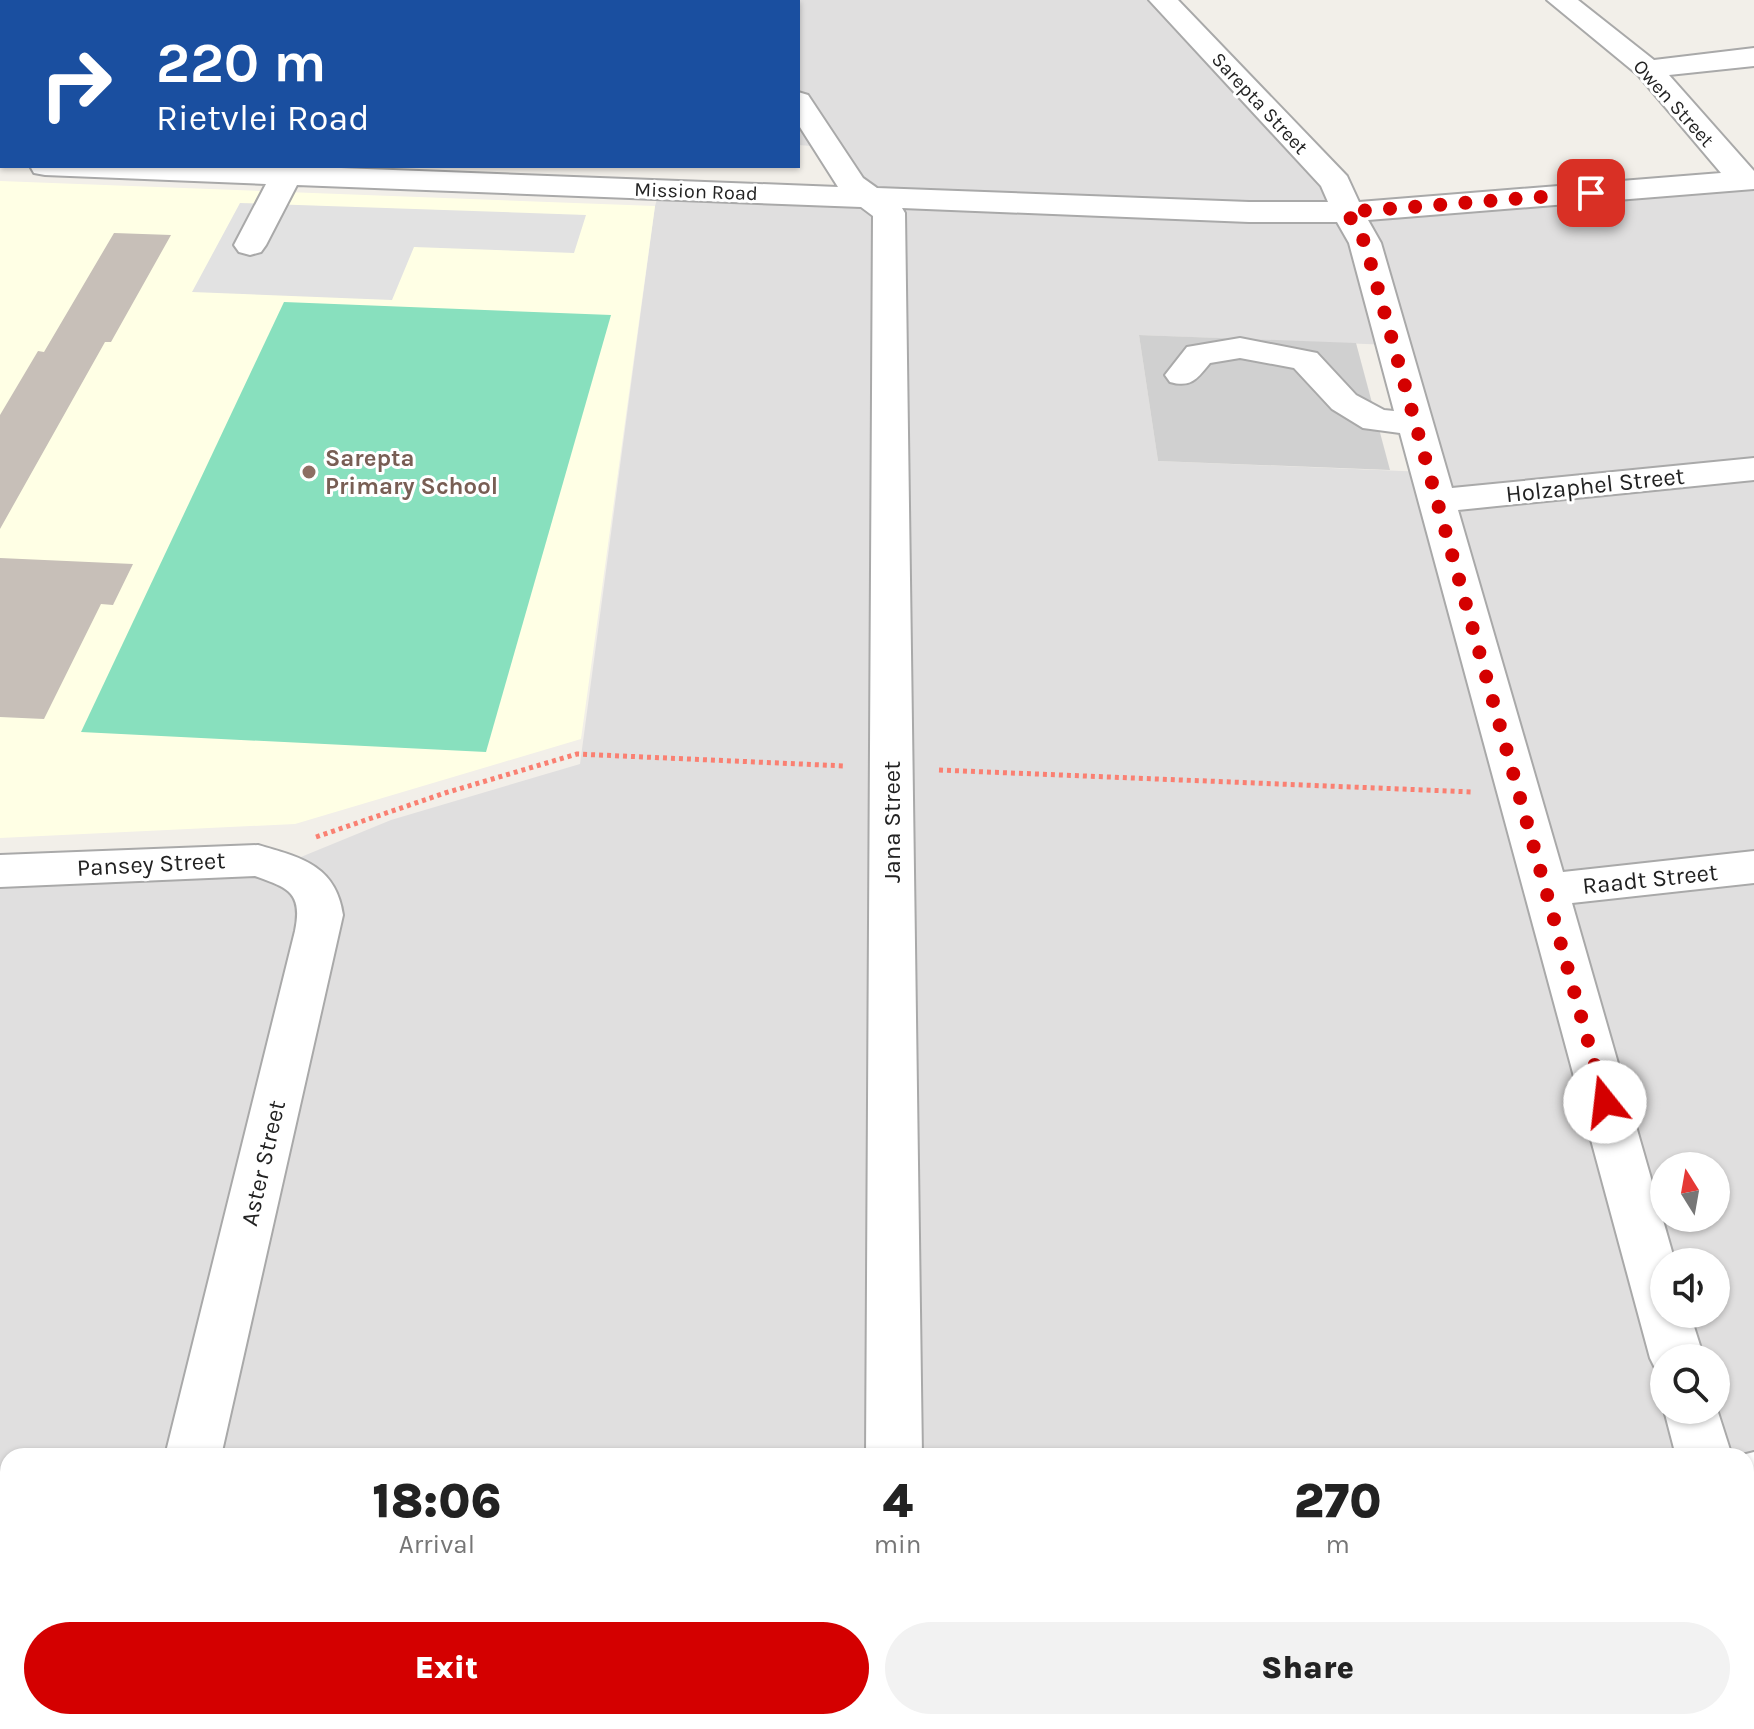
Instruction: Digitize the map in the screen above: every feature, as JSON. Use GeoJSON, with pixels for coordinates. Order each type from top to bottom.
{"type":"FeatureCollection","features":[{"type":"Feature","properties":{"kind":"street","name":"Sarepta Street"},"geometry":{"type":"LineString","coordinates":[[1163,0],[1336,183],[1347,212],[1365,243],[1650,1264]]}},
{"type":"Feature","properties":{"kind":"street","name":"Owen Street"},"geometry":{"type":"LineString","coordinates":[[1561,0],[1648,69],[1749,180]]}},
{"type":"Feature","properties":{"kind":"street"},"geometry":{"type":"LineString","coordinates":[[1648,69],[1754,57]]}},
{"type":"Feature","properties":{"kind":"street"},"geometry":{"type":"LineString","coordinates":[[800,104],[852,184],[869,197]]}},
{"type":"Feature","properties":{"kind":"street","name":"Mission Road"},"geometry":{"type":"LineString","coordinates":[[99,168],[1249,212],[1347,212],[1749,180]]}},
{"type":"Feature","properties":{"kind":"street"},"geometry":{"type":"LineString","coordinates":[[250,245],[286,175]]}},
{"type":"Feature","properties":{"kind":"street","name":"Jana Street"},"geometry":{"type":"LineString","coordinates":[[869,197],[889,213],[894,1448]]}},
{"type":"Feature","properties":{"kind":"street"},"geometry":{"type":"LineString","coordinates":[[1182,375],[1199,354],[1240,348],[1305,360],[1344,402],[1376,420],[1415,423]]}},
{"type":"Feature","properties":{"kind":"street","name":"Holzaphel Street"},"geometry":{"type":"LineString","coordinates":[[1437,501],[1754,469]]}},
{"type":"Feature","properties":{"kind":"street","name":"Pansey Street"},"geometry":{"type":"LineString","coordinates":[[0,871],[249,860],[284,867],[300,875]]}},
{"type":"Feature","properties":{"kind":"street","name":"Raadt Street"},"geometry":{"type":"LineString","coordinates":[[1545,890],[1754,867]]}},
{"type":"Feature","properties":{"kind":"street","name":"Aster Street"},"geometry":{"type":"LineString","coordinates":[[195,1448],[319,923],[319,900],[300,875]]}},
{"type":"Feature","properties":{"kind":"street"},"geometry":{"type":"LineString","coordinates":[[1695,1424],[1702,1448]]}},
{"type":"Feature","properties":{"kind":"shaded area"},"geometry":{"type":"Polygon","coordinates":[[[800,0],[1161,0],[1347,213],[1754,182],[1754,1448],[0,1448],[0,871],[279,866],[391,820],[580,764],[655,206],[660,190],[867,198],[826,147],[800,145],[800,0]],[[1139,335],[1158,461],[1426,472],[1391,345],[1139,335]]]}},
{"type":"Feature","properties":{"kind":"shaded area","name":"Sarepta Primary School"},"geometry":{"type":"Polygon","coordinates":[[[0,181],[655,206],[581,739],[295,824],[0,838],[0,181]]]}},
{"type":"Feature","properties":{"kind":"shaded area"},"geometry":{"type":"Polygon","coordinates":[[[240,203],[586,215],[574,253],[414,247],[392,300],[192,292],[240,203]]]}},
{"type":"Feature","properties":{"kind":"shaded area"},"geometry":{"type":"Polygon","coordinates":[[[1139,335],[1356,343],[1390,470],[1158,461],[1139,335]]]}},
{"type":"Feature","properties":{"kind":"green space"},"geometry":{"type":"Polygon","coordinates":[[[284,302],[611,315],[486,752],[81,732],[284,302]]]}},
{"type":"Feature","properties":{"kind":"building"},"geometry":{"type":"Polygon","coordinates":[[[114,233],[171,235],[111,342],[105,342],[0,529],[0,415],[38,351],[44,352],[114,233]]]}},
{"type":"Feature","properties":{"kind":"building"},"geometry":{"type":"Polygon","coordinates":[[[0,558],[133,564],[113,605],[101,604],[44,719],[0,717],[0,558]]]}},
{"type":"Feature","properties":{"kind":"place","name":"Sarepta Primary School"},"geometry":{"type":"Point","coordinates":[309,472]}},
{"type":"Feature","properties":{"kind":"route"},"geometry":{"type":"LineString","coordinates":[[1591,193],[1347,212],[1365,243],[1605,1102]]}}]}
